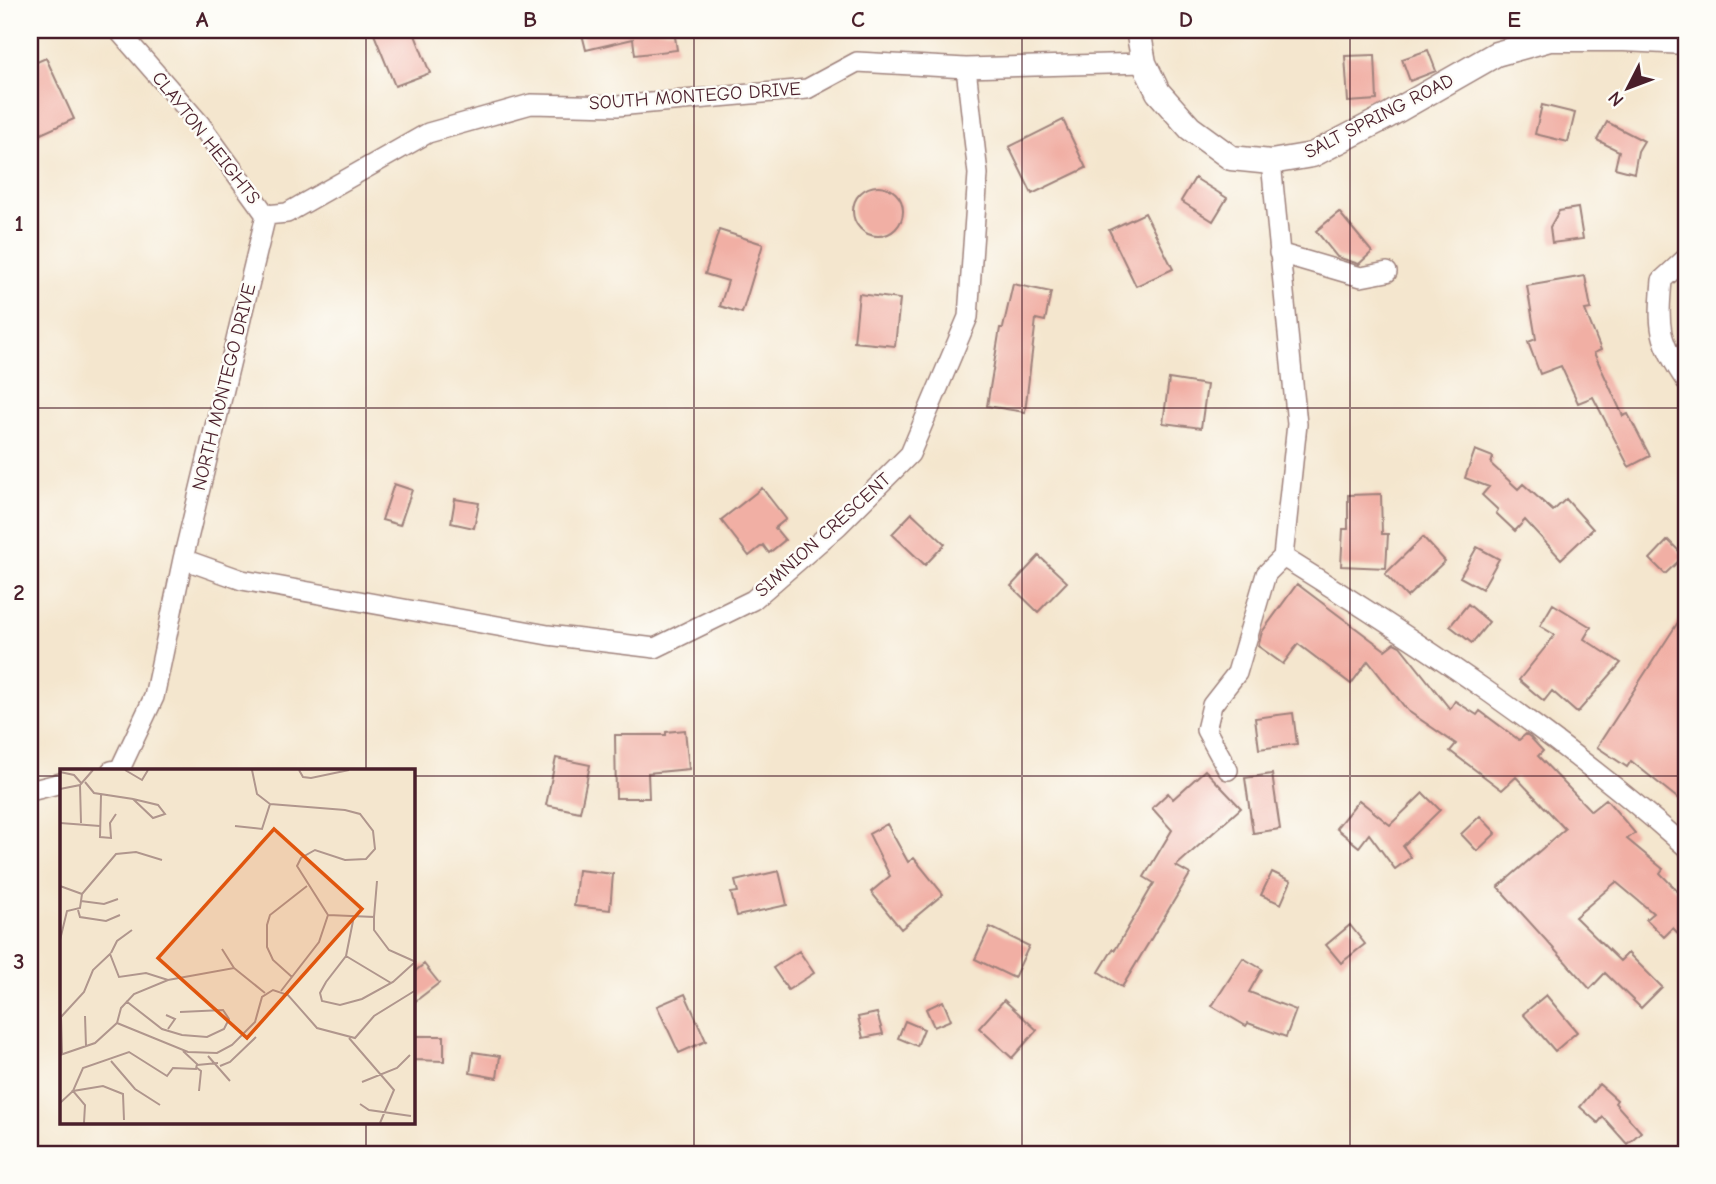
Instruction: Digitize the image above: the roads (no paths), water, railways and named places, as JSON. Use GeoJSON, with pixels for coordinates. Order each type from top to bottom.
{"type":"FeatureCollection","features":[{"type":"Feature","properties":{"kind":"street","name":"CLAYTON HEIGHTS"},"geometry":{"type":"LineString","coordinates":[[118,30],[200,124],[266,215]]}},
{"type":"Feature","properties":{"kind":"street","name":"SALT SPRING ROAD"},"geometry":{"type":"LineString","coordinates":[[1138,30],[1144,63],[1158,92],[1190,128],[1231,158],[1271,162],[1312,155],[1496,54],[1550,39],[1686,42]]}},
{"type":"Feature","properties":{"kind":"street","name":"SOUTH MONTEGO DRIVE"},"geometry":{"type":"LineString","coordinates":[[266,215],[287,213],[428,133],[531,104],[617,106],[807,89],[857,62],[966,68],[1144,63]]}},
{"type":"Feature","properties":{"kind":"street","name":"SIMNION CRESCENT"},"geometry":{"type":"LineString","coordinates":[[183,559],[242,580],[548,635],[655,648],[753,600],[838,526],[910,454],[968,317],[978,174],[966,68]]}},
{"type":"Feature","properties":{"kind":"street"},"geometry":{"type":"LineString","coordinates":[[1228,770],[1206,730],[1212,705],[1237,673],[1266,574],[1283,557],[1297,424],[1271,162]]}},
{"type":"Feature","properties":{"kind":"street","name":"NORTH MONTEGO DRIVE"},"geometry":{"type":"LineString","coordinates":[[120,769],[153,697],[183,559],[266,215]]}},
{"type":"Feature","properties":{"kind":"street"},"geometry":{"type":"LineString","coordinates":[[1279,253],[1361,277],[1387,272]]}},
{"type":"Feature","properties":{"kind":"street"},"geometry":{"type":"LineString","coordinates":[[1686,258],[1662,280],[1658,321],[1669,356],[1686,381]]}},
{"type":"Feature","properties":{"kind":"street"},"geometry":{"type":"LineString","coordinates":[[1283,557],[1438,656],[1638,804],[1686,846]]}},
{"type":"Feature","properties":{"kind":"street"},"geometry":{"type":"LineString","coordinates":[[30,790],[60,783]]}}]}
